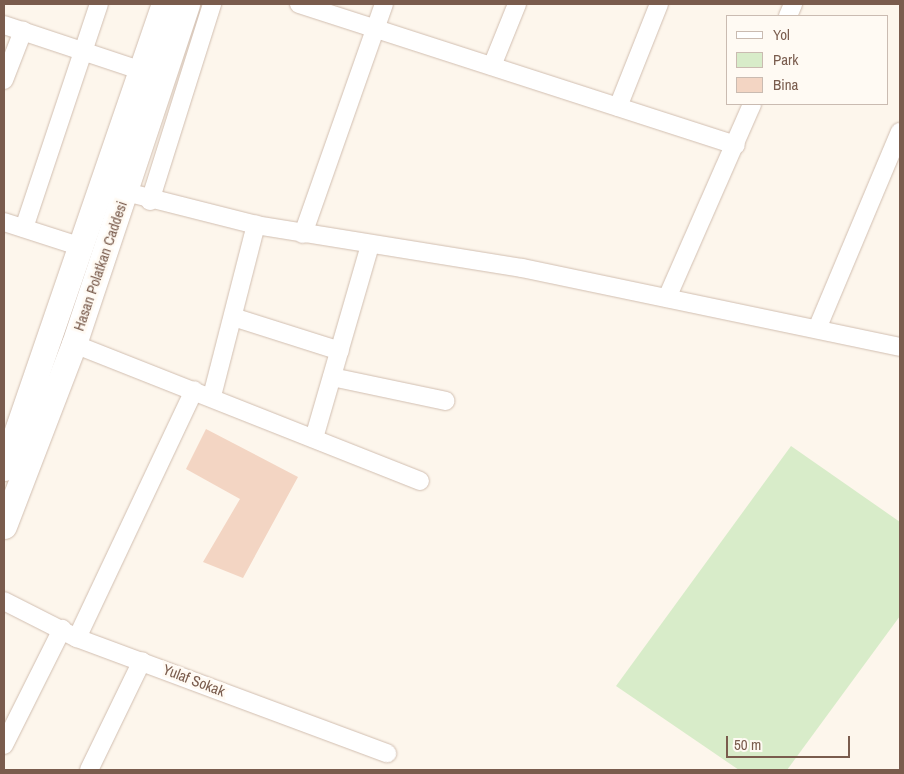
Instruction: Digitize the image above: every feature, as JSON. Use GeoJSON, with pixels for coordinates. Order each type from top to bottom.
{"type":"FeatureCollection","features":[{"type":"Feature","properties":{"kind":"main road","name":"Hasan Polatkan Caddesi"},"geometry":{"type":"LineString","coordinates":[[4,526],[74,344],[142,72],[164,4]]}},
{"type":"Feature","properties":{"kind":"main road","name":"Hasan Polatkan Caddesi"},"geometry":{"type":"LineString","coordinates":[[4,468],[8,441],[82,247],[114,190],[187,4]]}},
{"type":"Feature","properties":{"kind":"street"},"geometry":{"type":"LineString","coordinates":[[24,228],[99,4]]}},
{"type":"Feature","properties":{"kind":"street"},"geometry":{"type":"LineString","coordinates":[[150,200],[212,4]]}},
{"type":"Feature","properties":{"kind":"street"},"geometry":{"type":"LineString","coordinates":[[299,4],[736,146]]}},
{"type":"Feature","properties":{"kind":"street"},"geometry":{"type":"LineString","coordinates":[[303,234],[384,4]]}},
{"type":"Feature","properties":{"kind":"street"},"geometry":{"type":"LineString","coordinates":[[492,66],[516,4]]}},
{"type":"Feature","properties":{"kind":"street"},"geometry":{"type":"LineString","coordinates":[[618,107],[659,4]]}},
{"type":"Feature","properties":{"kind":"street"},"geometry":{"type":"LineString","coordinates":[[4,25],[142,72]]}},
{"type":"Feature","properties":{"kind":"street"},"geometry":{"type":"LineString","coordinates":[[4,80],[23,31]]}},
{"type":"Feature","properties":{"kind":"street"},"geometry":{"type":"LineString","coordinates":[[667,298],[736,146],[752,105]]}},
{"type":"Feature","properties":{"kind":"street"},"geometry":{"type":"LineString","coordinates":[[817,329],[900,132]]}},
{"type":"Feature","properties":{"kind":"street"},"geometry":{"type":"LineString","coordinates":[[114,190],[256,225],[370,246],[522,268],[900,347]]}},
{"type":"Feature","properties":{"kind":"street"},"geometry":{"type":"LineString","coordinates":[[4,222],[82,247]]}},
{"type":"Feature","properties":{"kind":"street"},"geometry":{"type":"LineString","coordinates":[[212,396],[256,225]]}},
{"type":"Feature","properties":{"kind":"street"},"geometry":{"type":"LineString","coordinates":[[314,438],[370,246]]}},
{"type":"Feature","properties":{"kind":"street"},"geometry":{"type":"LineString","coordinates":[[233,317],[340,351]]}},
{"type":"Feature","properties":{"kind":"street"},"geometry":{"type":"LineString","coordinates":[[74,344],[212,396],[420,481]]}},
{"type":"Feature","properties":{"kind":"street"},"geometry":{"type":"LineString","coordinates":[[332,377],[446,401]]}},
{"type":"Feature","properties":{"kind":"street"},"geometry":{"type":"LineString","coordinates":[[4,745],[69,633],[194,390]]}},
{"type":"Feature","properties":{"kind":"street","name":"Yulaf Sokak"},"geometry":{"type":"LineString","coordinates":[[4,600],[69,633],[387,753]]}},
{"type":"Feature","properties":{"kind":"street"},"geometry":{"type":"LineString","coordinates":[[89,770],[142,661]]}},
{"type":"Feature","properties":{"kind":"green space"},"geometry":{"type":"Polygon","coordinates":[[[791,446],[900,522],[900,616],[787,770],[739,770],[616,686],[791,446]]]}},
{"type":"Feature","properties":{"kind":"building"},"geometry":{"type":"Polygon","coordinates":[[[206,429],[298,477],[243,578],[203,562],[240,499],[186,469],[206,429]]]}}]}
